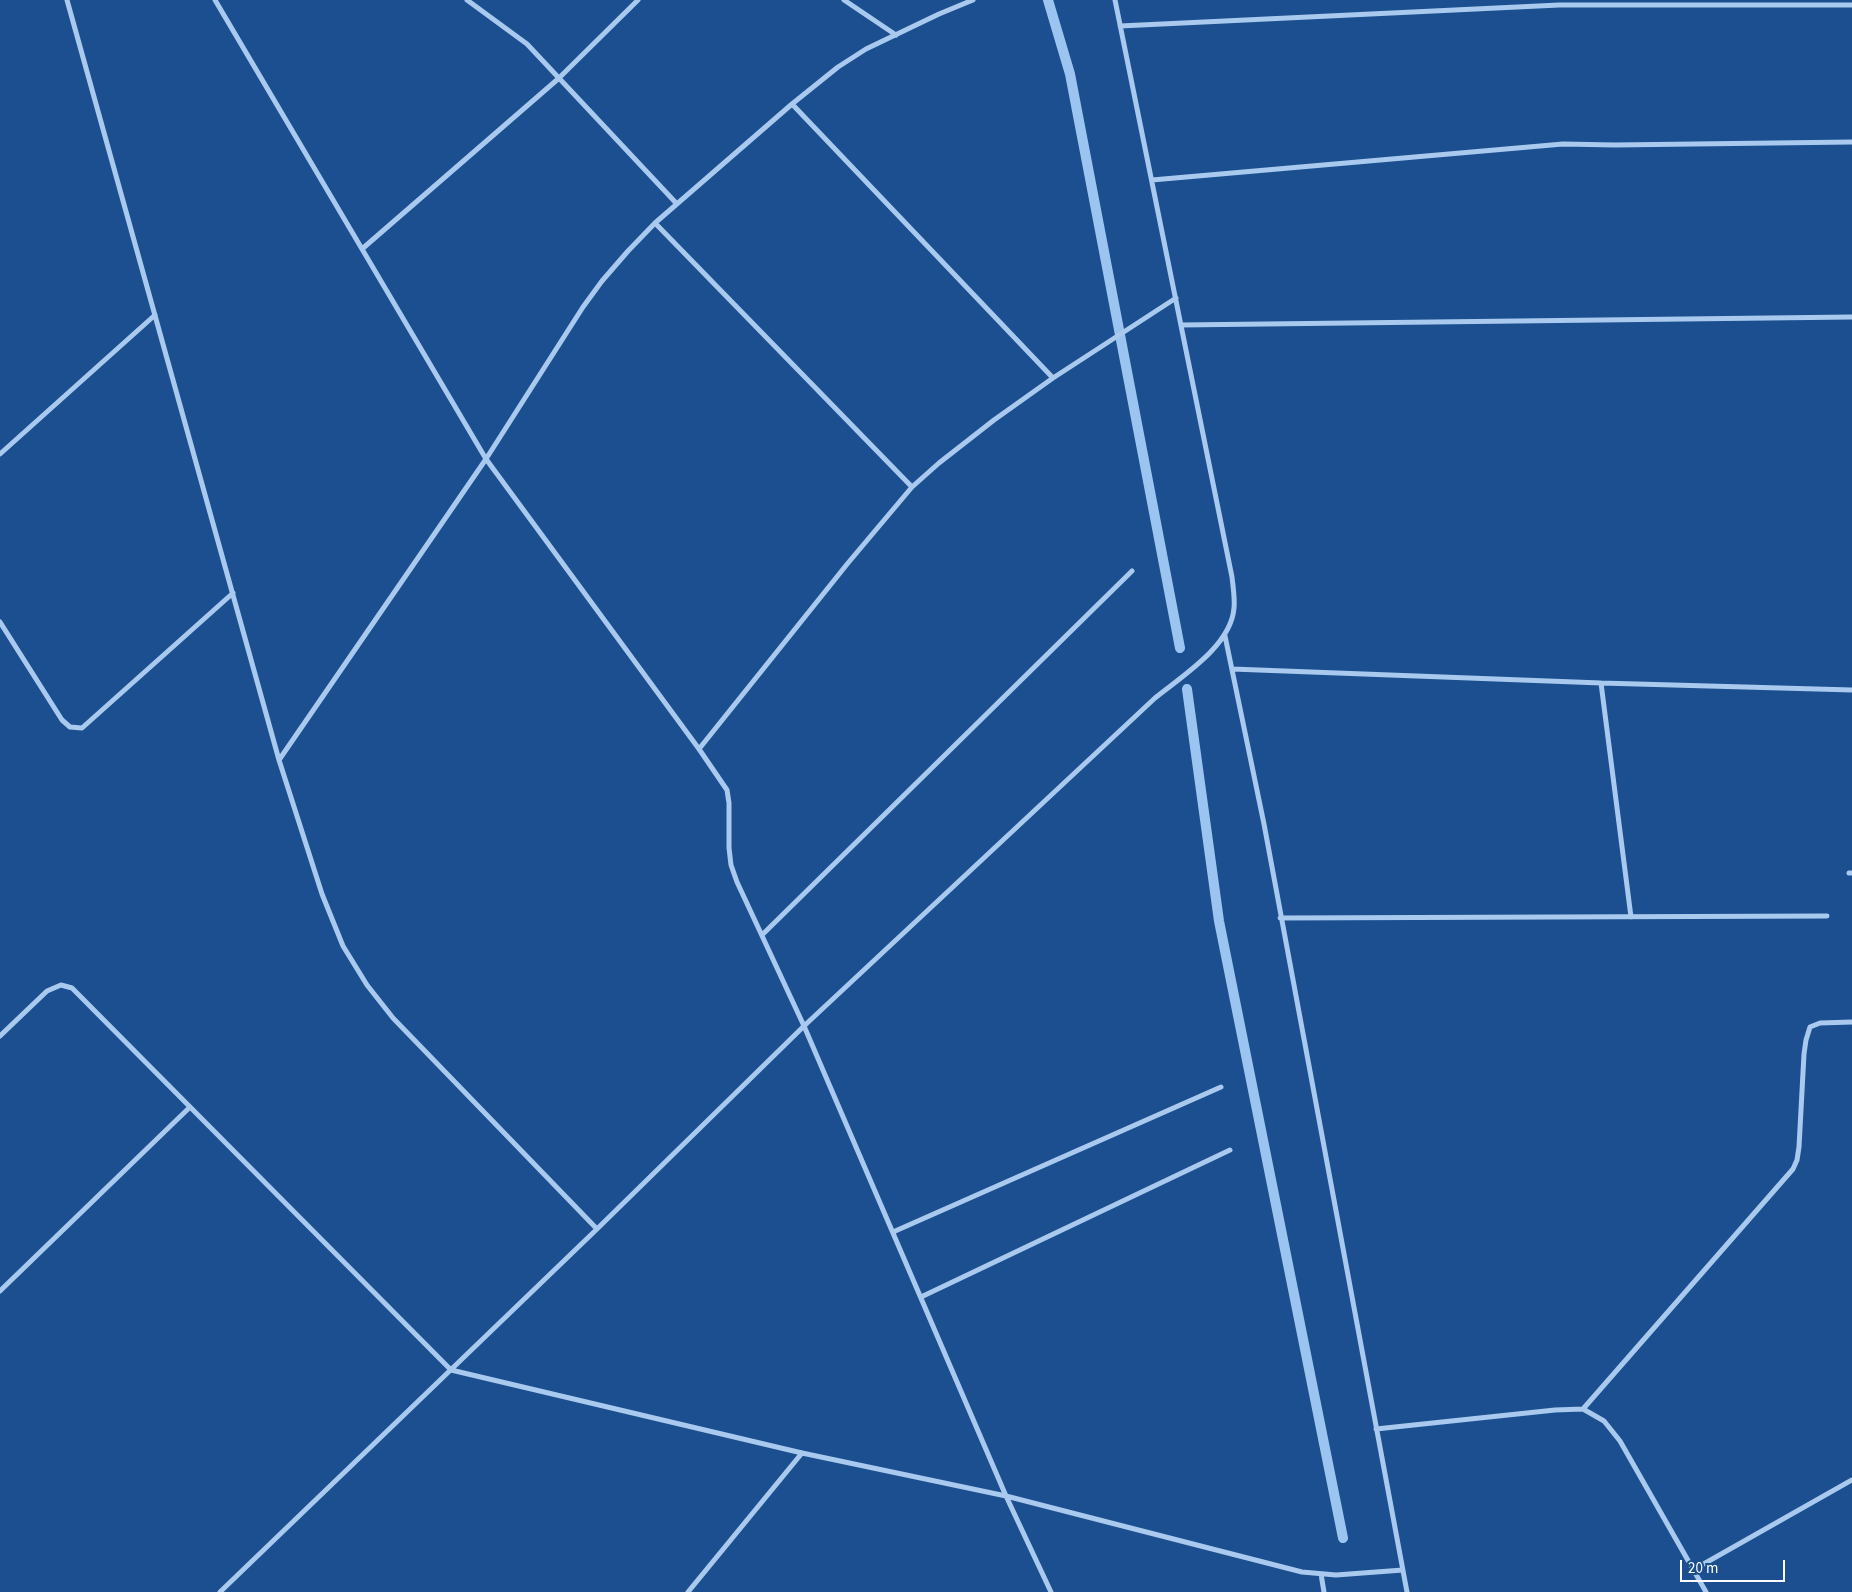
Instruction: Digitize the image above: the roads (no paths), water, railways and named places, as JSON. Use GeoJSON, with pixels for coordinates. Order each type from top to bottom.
{"type":"FeatureCollection","features":[{"type":"Feature","properties":{"kind":"street"},"geometry":{"type":"LineString","coordinates":[[67,0],[280,760],[322,894],[343,946],[367,985],[393,1018],[597,1229]]}},
{"type":"Feature","properties":{"kind":"street"},"geometry":{"type":"LineString","coordinates":[[215,0],[486,459],[727,790],[729,804],[729,848],[731,865],[737,882],[804,1026],[1006,1496],[1051,1592]]}},
{"type":"Feature","properties":{"kind":"street"},"geometry":{"type":"LineString","coordinates":[[468,0],[527,44],[677,204]]}},
{"type":"Feature","properties":{"kind":"street"},"geometry":{"type":"LineString","coordinates":[[362,249],[558,79],[638,0]]}},
{"type":"Feature","properties":{"kind":"street"},"geometry":{"type":"LineString","coordinates":[[844,0],[896,35]]}},
{"type":"Feature","properties":{"kind":"street"},"geometry":{"type":"LineString","coordinates":[[280,760],[486,459],[602,280],[655,223],[792,104],[838,67],[866,49],[973,0]]}},
{"type":"Feature","properties":{"kind":"street"},"geometry":{"type":"LineString","coordinates":[[220,1592],[597,1229],[804,1026],[1148,705],[1208,654],[1225,636],[1234,609],[1232,577],[1115,0]]}},
{"type":"Feature","properties":{"kind":"street"},"geometry":{"type":"LineString","coordinates":[[1120,26],[1559,5],[1852,5]]}},
{"type":"Feature","properties":{"kind":"street"},"geometry":{"type":"LineString","coordinates":[[792,104],[1053,378]]}},
{"type":"Feature","properties":{"kind":"street"},"geometry":{"type":"LineString","coordinates":[[1152,180],[1563,144],[1852,142]]}},
{"type":"Feature","properties":{"kind":"street"},"geometry":{"type":"LineString","coordinates":[[655,223],[912,487]]}},
{"type":"Feature","properties":{"kind":"street"},"geometry":{"type":"LineString","coordinates":[[699,749],[848,563],[912,487],[980,431],[1053,378],[1176,298]]}},
{"type":"Feature","properties":{"kind":"street"},"geometry":{"type":"LineString","coordinates":[[0,454],[155,315]]}},
{"type":"Feature","properties":{"kind":"street"},"geometry":{"type":"LineString","coordinates":[[1181,325],[1852,317]]}},
{"type":"Feature","properties":{"kind":"street"},"geometry":{"type":"LineString","coordinates":[[762,935],[1132,571]]}},
{"type":"Feature","properties":{"kind":"street"},"geometry":{"type":"LineString","coordinates":[[0,622],[62,720],[70,727],[82,728],[233,593]]}},
{"type":"Feature","properties":{"kind":"street"},"geometry":{"type":"LineString","coordinates":[[1225,636],[1264,824],[1407,1592]]}},
{"type":"Feature","properties":{"kind":"street"},"geometry":{"type":"LineString","coordinates":[[1232,669],[1601,683],[1852,690]]}},
{"type":"Feature","properties":{"kind":"street"},"geometry":{"type":"LineString","coordinates":[[1601,683],[1632,916]]}},
{"type":"Feature","properties":{"kind":"street"},"geometry":{"type":"LineString","coordinates":[[1280,918],[1827,916]]}},
{"type":"Feature","properties":{"kind":"street"},"geometry":{"type":"LineString","coordinates":[[0,1036],[47,991],[60,985],[72,988],[451,1370],[802,1453],[1006,1496],[1302,1572],[1336,1575],[1403,1570]]}},
{"type":"Feature","properties":{"kind":"street"},"geometry":{"type":"LineString","coordinates":[[1583,1409],[1793,1168],[1797,1160],[1799,1147],[1804,1054],[1810,1027],[1820,1023],[1852,1022]]}},
{"type":"Feature","properties":{"kind":"street"},"geometry":{"type":"LineString","coordinates":[[893,1232],[1221,1087]]}},
{"type":"Feature","properties":{"kind":"street"},"geometry":{"type":"LineString","coordinates":[[0,1291],[190,1107]]}},
{"type":"Feature","properties":{"kind":"street"},"geometry":{"type":"LineString","coordinates":[[920,1297],[1230,1150]]}},
{"type":"Feature","properties":{"kind":"street"},"geometry":{"type":"LineString","coordinates":[[1376,1429],[1555,1410],[1583,1409],[1604,1421],[1620,1441],[1706,1592]]}},
{"type":"Feature","properties":{"kind":"street"},"geometry":{"type":"LineString","coordinates":[[688,1592],[802,1453]]}},
{"type":"Feature","properties":{"kind":"street"},"geometry":{"type":"LineString","coordinates":[[1693,1570],[1852,1480]]}},
{"type":"Feature","properties":{"kind":"street"},"geometry":{"type":"LineString","coordinates":[[1321,1574],[1324,1592]]}},
{"type":"Feature","properties":{"kind":"waterway"},"geometry":{"type":"LineString","coordinates":[[1048,0],[1070,74],[1180,648]]}},
{"type":"Feature","properties":{"kind":"waterway"},"geometry":{"type":"LineString","coordinates":[[1187,689],[1219,921],[1343,1538]]}}]}
